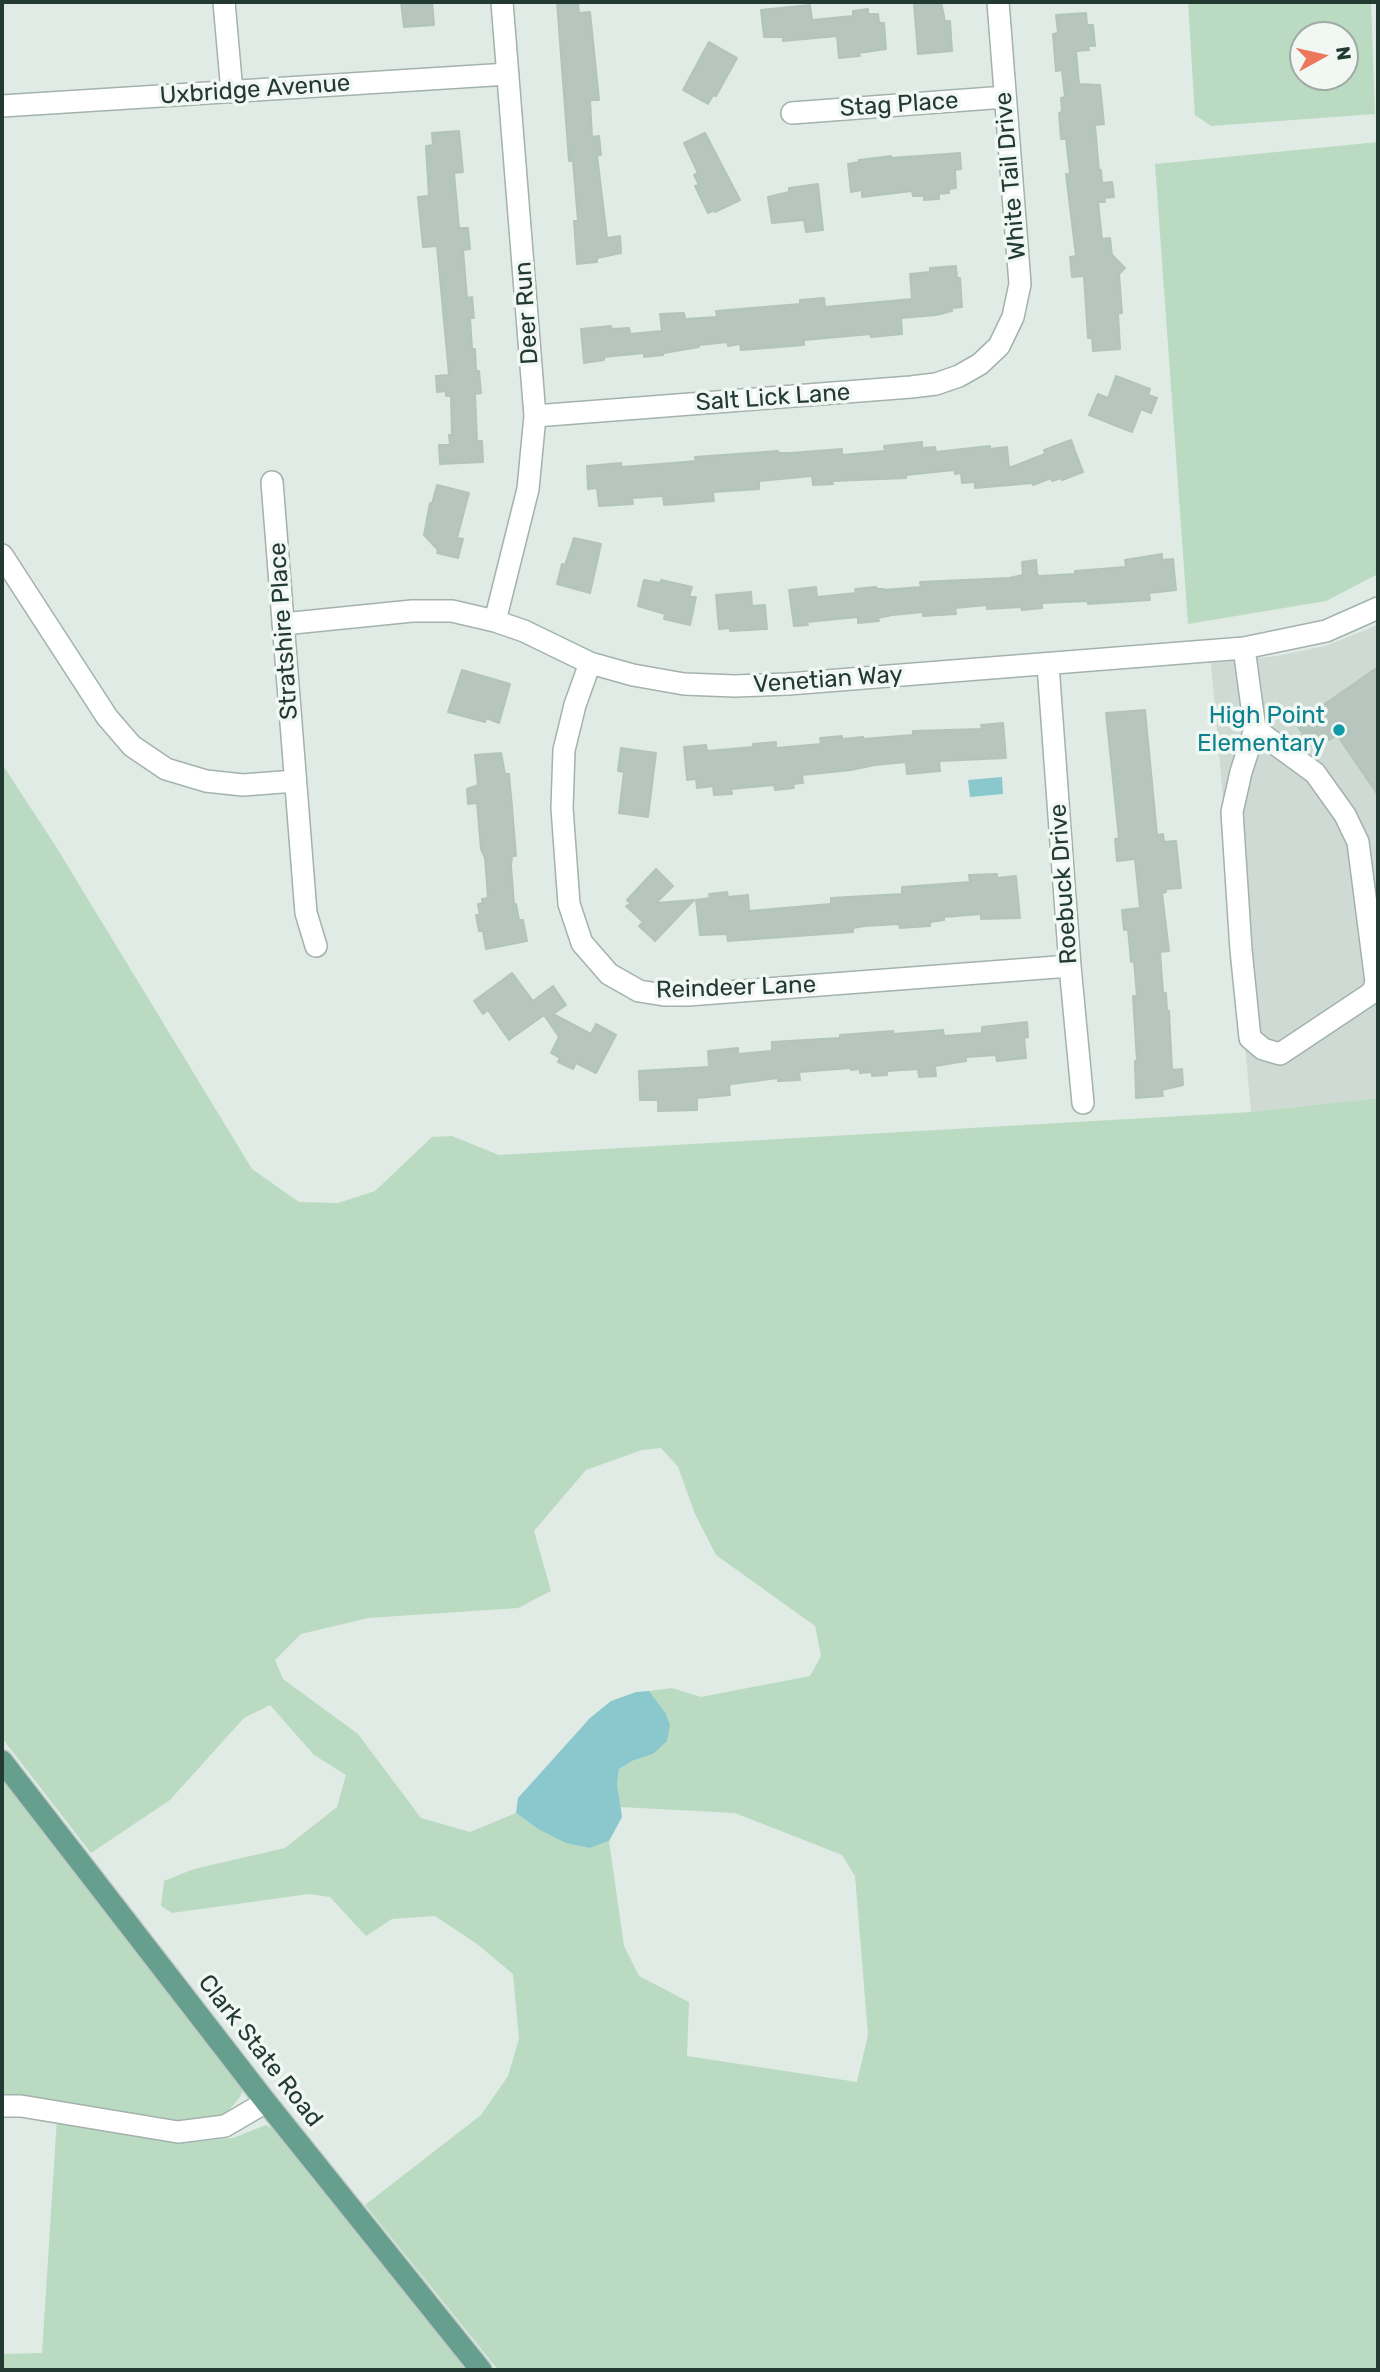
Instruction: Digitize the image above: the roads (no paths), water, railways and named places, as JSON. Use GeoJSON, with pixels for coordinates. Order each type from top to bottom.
{"type":"FeatureCollection","features":[{"type":"Feature","properties":{"kind":"main road","name":"Clark State Road"},"geometry":{"type":"LineString","coordinates":[[2,1761],[266,2102],[481,2370]]}},
{"type":"Feature","properties":{"kind":"street"},"geometry":{"type":"LineString","coordinates":[[224,2],[232,92]]}},
{"type":"Feature","properties":{"kind":"street","name":"Deer Run"},"geometry":{"type":"LineString","coordinates":[[495,621],[528,489],[535,416],[502,2]]}},
{"type":"Feature","properties":{"kind":"street","name":"White Tail Drive"},"geometry":{"type":"LineString","coordinates":[[998,2],[1020,284],[1013,317],[999,346]]}},
{"type":"Feature","properties":{"kind":"street","name":"Uxbridge Avenue"},"geometry":{"type":"LineString","coordinates":[[2,106],[508,74]]}},
{"type":"Feature","properties":{"kind":"street","name":"Stag Place"},"geometry":{"type":"LineString","coordinates":[[792,113],[1005,97]]}},
{"type":"Feature","properties":{"kind":"street","name":"Salt Lick Lane"},"geometry":{"type":"LineString","coordinates":[[535,416],[936,384],[959,376],[980,364],[999,346]]}},
{"type":"Feature","properties":{"kind":"street","name":"Stratshire Place"},"geometry":{"type":"LineString","coordinates":[[272,482],[306,914],[316,946]]}},
{"type":"Feature","properties":{"kind":"street"},"geometry":{"type":"LineString","coordinates":[[2,555],[107,717],[132,746],[166,769],[205,780],[243,785],[295,781]]}},
{"type":"Feature","properties":{"kind":"street","name":"Venetian Way"},"geometry":{"type":"LineString","coordinates":[[283,624],[411,611],[452,611],[524,631],[590,663],[633,675],[684,684],[736,686],[1244,648],[1326,631],[1375,615]]}},
{"type":"Feature","properties":{"kind":"street"},"geometry":{"type":"LineString","coordinates":[[1244,648],[1255,729],[1232,811],[1241,950],[1250,1038],[1263,1049],[1280,1054],[1373,992],[1376,982],[1358,842],[1350,824],[1315,773],[1255,729]]}},
{"type":"Feature","properties":{"kind":"street","name":"Reindeer Lane"},"geometry":{"type":"LineString","coordinates":[[590,663],[575,705],[564,750],[562,808],[569,904],[582,943],[609,974],[639,991],[688,995],[1070,965]]}},
{"type":"Feature","properties":{"kind":"street","name":"Roebuck Drive"},"geometry":{"type":"LineString","coordinates":[[1048,664],[1083,1103]]}},
{"type":"Feature","properties":{"kind":"street"},"geometry":{"type":"LineString","coordinates":[[2,2106],[21,2106],[178,2132],[225,2126],[266,2102]]}},
{"type":"Feature","properties":{"kind":"water"},"geometry":{"type":"Polygon","coordinates":[[[1002,777],[1003,794],[970,797],[968,780],[1002,777]]]}},
{"type":"Feature","properties":{"kind":"water"},"geometry":{"type":"Polygon","coordinates":[[[649,1691],[665,1712],[670,1725],[667,1741],[653,1754],[619,1769],[617,1784],[622,1817],[609,1841],[590,1848],[566,1843],[538,1829],[516,1813],[518,1798],[590,1718],[611,1701],[636,1692],[649,1691]]]}},
{"type":"Feature","properties":{"kind":"place","name":"High Point Elementary"},"geometry":{"type":"Point","coordinates":[1339,730]}}]}
